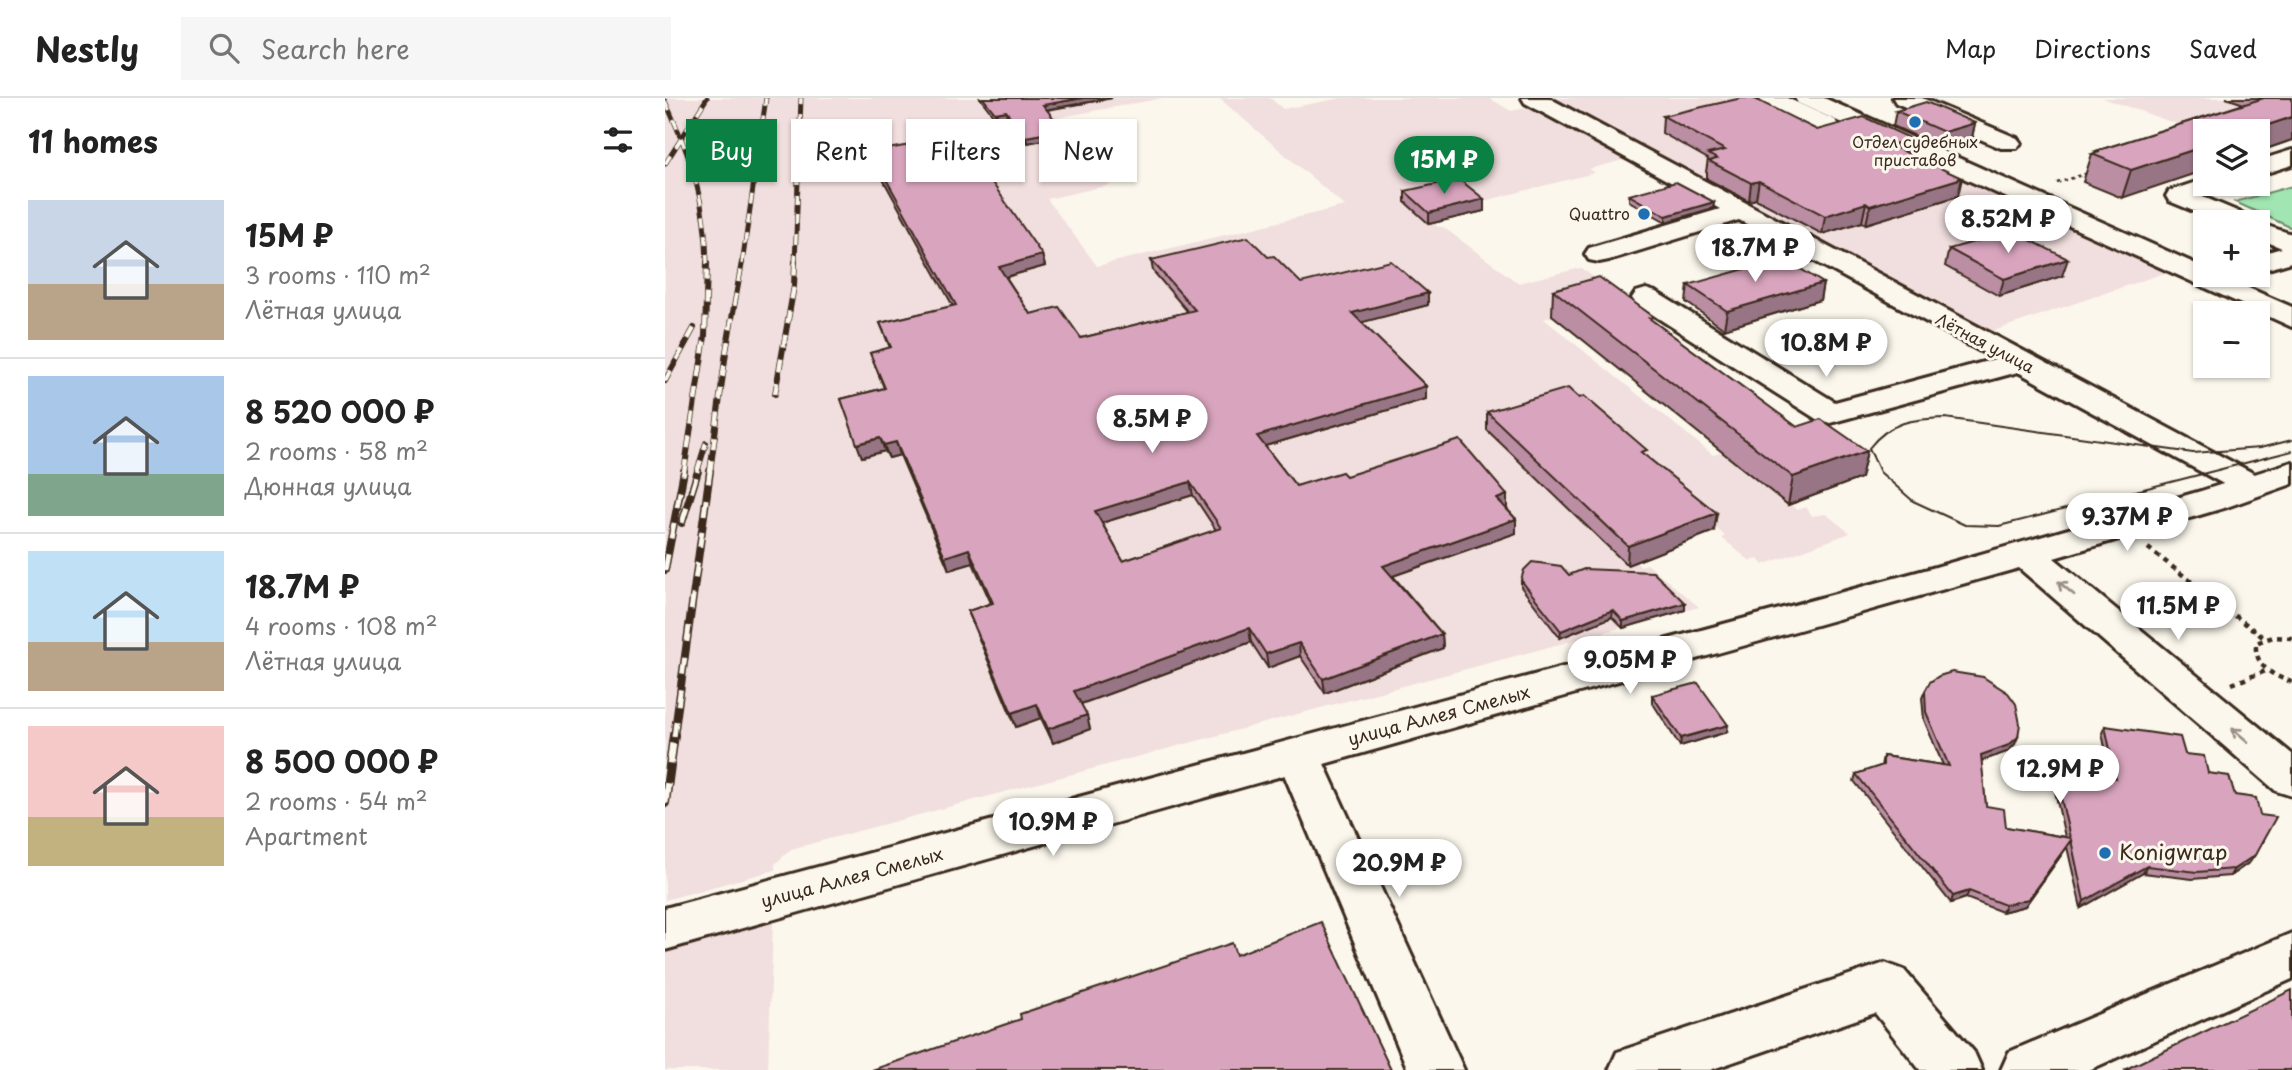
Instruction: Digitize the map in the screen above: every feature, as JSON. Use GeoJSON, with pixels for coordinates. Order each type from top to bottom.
{"type":"FeatureCollection","features":[{"type":"Feature","properties":{"kind":"street","name":"Лётная улица"},"geometry":{"type":"LineString","coordinates":[[1533,98],[2252,486]]}},
{"type":"Feature","properties":{"kind":"street"},"geometry":{"type":"LineString","coordinates":[[1770,98],[1973,193],[1998,185]]}},
{"type":"Feature","properties":{"kind":"street"},"geometry":{"type":"LineString","coordinates":[[1806,98],[2193,269]]}},
{"type":"Feature","properties":{"kind":"street"},"geometry":{"type":"LineString","coordinates":[[1904,98],[2009,143]]}},
{"type":"Feature","properties":{"kind":"street"},"geometry":{"type":"LineString","coordinates":[[1830,109],[1864,101]]}},
{"type":"Feature","properties":{"kind":"street"},"geometry":{"type":"LineString","coordinates":[[2270,165],[2292,157]]}},
{"type":"Feature","properties":{"kind":"street"},"geometry":{"type":"LineString","coordinates":[[2193,191],[2178,196],[2212,210]]}},
{"type":"Feature","properties":{"kind":"street"},"geometry":{"type":"LineString","coordinates":[[1599,254],[1741,211]]}},
{"type":"Feature","properties":{"kind":"street"},"geometry":{"type":"LineString","coordinates":[[2270,234],[2292,243]]}},
{"type":"Feature","properties":{"kind":"street"},"geometry":{"type":"LineString","coordinates":[[2270,260],[2292,254]]}},
{"type":"Feature","properties":{"kind":"street"},"geometry":{"type":"LineString","coordinates":[[2232,287],[2292,318]]}},
{"type":"Feature","properties":{"kind":"street"},"geometry":{"type":"LineString","coordinates":[[1646,298],[1830,413],[2020,362]]}},
{"type":"Feature","properties":{"kind":"street","name":"улица Аллея Смелых"},"geometry":{"type":"LineString","coordinates":[[665,929],[1946,577],[2292,472]]}},
{"type":"Feature","properties":{"kind":"street"},"geometry":{"type":"LineString","coordinates":[[2025,553],[2292,779]]}},
{"type":"Feature","properties":{"kind":"street"},"geometry":{"type":"LineString","coordinates":[[1298,755],[1436,1070]]}},
{"type":"Feature","properties":{"kind":"street"},"geometry":{"type":"LineString","coordinates":[[2029,1070],[2292,955]]}},
{"type":"Feature","properties":{"kind":"street"},"geometry":{"type":"LineString","coordinates":[[1637,1070],[1885,986],[1954,1070]]}},
{"type":"Feature","properties":{"kind":"path"},"geometry":{"type":"LineString","coordinates":[[2059,190],[2056,183],[2094,171]]}},
{"type":"Feature","properties":{"kind":"path"},"geometry":{"type":"LineString","coordinates":[[2154,544],[2145,546],[2264,638]]}},
{"type":"Feature","properties":{"kind":"path"},"geometry":{"type":"LineString","coordinates":[[2292,638],[2264,638],[2256,643],[2254,652],[2258,661],[2274,674],[2292,682]]}},
{"type":"Feature","properties":{"kind":"shaded area"},"geometry":{"type":"Polygon","coordinates":[[[665,98],[1163,98],[1057,119],[1039,119],[1039,182],[1108,182],[1110,185],[1047,199],[1097,266],[1345,206],[1219,98],[1270,98],[1283,109],[1342,98],[1489,98],[1511,111],[1536,106],[1631,158],[1589,169],[1594,173],[1488,200],[1479,194],[1416,209],[1518,283],[1581,268],[1620,297],[1544,319],[1713,455],[1729,451],[1797,510],[1806,507],[1812,516],[1826,514],[1850,533],[1763,565],[1758,559],[1750,561],[1722,538],[1725,536],[1693,508],[1630,558],[1640,566],[1647,564],[1699,607],[791,849],[775,864],[775,870],[665,900],[665,98]]]}},
{"type":"Feature","properties":{"kind":"shaded area"},"geometry":{"type":"Polygon","coordinates":[[[1550,98],[1793,98],[2170,271],[1990,332],[1645,153],[1550,98]]]}},
{"type":"Feature","properties":{"kind":"shaded area"},"geometry":{"type":"Polygon","coordinates":[[[2103,98],[2263,98],[2193,119],[2177,124],[2103,98]]]}},
{"type":"Feature","properties":{"kind":"shaded area"},"geometry":{"type":"Polygon","coordinates":[[[774,893],[768,1070],[665,1070],[665,923],[774,893]]]}},
{"type":"Feature","properties":{"kind":"green space"},"geometry":{"type":"Polygon","coordinates":[[[2292,186],[2292,228],[2270,218],[2270,210],[2253,210],[2235,202],[2256,196],[2270,196],[2270,192],[2292,186]]]}},
{"type":"Feature","properties":{"kind":"building"},"geometry":{"type":"Polygon","coordinates":[[[983,98],[1083,98],[1043,105],[1054,119],[1039,119],[1039,135],[1026,137],[1025,119],[1012,119],[1006,111],[995,113],[983,98]]]}},
{"type":"Feature","properties":{"kind":"building"},"geometry":{"type":"Polygon","coordinates":[[[1742,98],[1753,98],[1817,130],[1864,117],[1912,139],[1890,145],[1962,178],[1870,206],[1866,203],[1825,216],[1759,181],[1751,183],[1709,161],[1717,159],[1708,154],[1725,150],[1663,116],[1742,98]]]}},
{"type":"Feature","properties":{"kind":"building"},"geometry":{"type":"Polygon","coordinates":[[[2264,98],[2292,98],[2292,117],[2270,124],[2270,119],[2197,119],[2264,98]]]}},
{"type":"Feature","properties":{"kind":"building"},"geometry":{"type":"Polygon","coordinates":[[[1926,102],[1975,123],[1944,132],[1896,111],[1926,102]]]}},
{"type":"Feature","properties":{"kind":"building"},"geometry":{"type":"Polygon","coordinates":[[[2193,120],[2193,150],[2131,170],[2092,154],[2100,152],[2096,151],[2193,120]]]}},
{"type":"Feature","properties":{"kind":"building"},"geometry":{"type":"Polygon","coordinates":[[[906,146],[906,182],[992,182],[1042,255],[999,267],[1030,314],[1059,307],[1081,338],[1195,310],[1151,260],[1248,237],[1268,257],[1274,256],[1301,283],[1391,261],[1428,293],[1352,313],[1426,386],[1257,436],[1296,486],[1342,472],[1346,476],[1460,440],[1507,495],[1497,499],[1516,519],[1383,566],[1442,634],[1323,679],[1299,643],[1266,654],[1249,628],[1074,691],[1087,715],[1048,729],[1037,704],[1012,713],[968,611],[993,603],[969,549],[945,557],[896,442],[884,445],[880,438],[857,444],[841,399],[885,388],[870,353],[891,347],[880,323],[956,305],[888,182],[892,182],[892,148],[906,146]],[[1190,482],[1095,511],[1123,561],[1221,528],[1190,482]]]}},
{"type":"Feature","properties":{"kind":"building"},"geometry":{"type":"Polygon","coordinates":[[[1459,179],[1484,199],[1429,213],[1405,191],[1459,179]]]}},
{"type":"Feature","properties":{"kind":"building"},"geometry":{"type":"Polygon","coordinates":[[[1676,182],[1714,202],[1666,216],[1629,195],[1676,182]]]}},
{"type":"Feature","properties":{"kind":"building"},"geometry":{"type":"Polygon","coordinates":[[[2012,231],[2068,259],[2004,279],[1949,249],[2012,231]]]}},
{"type":"Feature","properties":{"kind":"building"},"geometry":{"type":"Polygon","coordinates":[[[1783,258],[1823,283],[1727,311],[1688,285],[1783,258]]]}},
{"type":"Feature","properties":{"kind":"building"},"geometry":{"type":"Polygon","coordinates":[[[1599,277],[1654,317],[1649,318],[1797,427],[1821,419],[1867,451],[1793,477],[1553,290],[1599,277]]]}},
{"type":"Feature","properties":{"kind":"building"},"geometry":{"type":"Polygon","coordinates":[[[1568,388],[1579,398],[1584,396],[1647,450],[1641,452],[1717,513],[1628,546],[1487,412],[1568,388]]]}},
{"type":"Feature","properties":{"kind":"building"},"geometry":{"type":"Polygon","coordinates":[[[1532,562],[1561,566],[1569,575],[1584,569],[1653,572],[1685,603],[1623,621],[1613,610],[1561,631],[1521,580],[1524,570],[1532,562]]]}},
{"type":"Feature","properties":{"kind":"building"},"geometry":{"type":"Polygon","coordinates":[[[1952,672],[1983,677],[2008,693],[2016,704],[2020,724],[2018,737],[2009,745],[1981,755],[1986,806],[2004,809],[2006,827],[2070,838],[2055,771],[2116,778],[2105,726],[2180,737],[2185,754],[2204,756],[2208,773],[2229,776],[2235,795],[2256,798],[2260,815],[2276,817],[2255,855],[2234,869],[2197,872],[2147,866],[2084,901],[2071,840],[2028,899],[2005,905],[1969,891],[1953,896],[1856,774],[1883,765],[1883,756],[1949,766],[1926,712],[1925,691],[1930,682],[1952,672]]]}},
{"type":"Feature","properties":{"kind":"building"},"geometry":{"type":"Polygon","coordinates":[[[1698,683],[1728,725],[1681,738],[1652,695],[1698,683]]]}},
{"type":"Feature","properties":{"kind":"building"},"geometry":{"type":"Polygon","coordinates":[[[1321,922],[1391,1070],[872,1070],[1021,1019],[1020,1014],[1232,943],[1236,955],[1321,922]]]}},
{"type":"Feature","properties":{"kind":"building"},"geometry":{"type":"Polygon","coordinates":[[[2292,990],[2292,1070],[2124,1070],[2292,990]]]}},
{"type":"Feature","properties":{"kind":"tram line"},"geometry":{"type":"LineString","coordinates":[[2292,440],[2260,448],[2193,453],[1945,418],[1903,423],[1885,432],[1869,448],[1880,472],[1913,501],[1965,525],[1999,526],[2292,451]]}},
{"type":"Feature","properties":{"kind":"railway"},"geometry":{"type":"LineString","coordinates":[[681,139],[707,98]]}},
{"type":"Feature","properties":{"kind":"railway"},"geometry":{"type":"LineString","coordinates":[[742,264],[766,98]]}},
{"type":"Feature","properties":{"kind":"railway"},"geometry":{"type":"LineString","coordinates":[[795,264],[801,98]]}},
{"type":"Feature","properties":{"kind":"railway"},"geometry":{"type":"LineString","coordinates":[[665,101],[681,139]]}},
{"type":"Feature","properties":{"kind":"railway"},"geometry":{"type":"LineString","coordinates":[[665,164],[681,139]]}},
{"type":"Feature","properties":{"kind":"railway"},"geometry":{"type":"LineString","coordinates":[[681,139],[700,200],[707,263]]}},
{"type":"Feature","properties":{"kind":"railway"},"geometry":{"type":"LineString","coordinates":[[710,472],[726,352],[742,262]]}},
{"type":"Feature","properties":{"kind":"railway"},"geometry":{"type":"LineString","coordinates":[[775,394],[794,286],[795,262]]}},
{"type":"Feature","properties":{"kind":"railway"},"geometry":{"type":"LineString","coordinates":[[684,472],[705,336],[707,263]]}},
{"type":"Feature","properties":{"kind":"railway"},"geometry":{"type":"LineString","coordinates":[[665,381],[694,328]]}},
{"type":"Feature","properties":{"kind":"railway"},"geometry":{"type":"LineString","coordinates":[[697,472],[706,443]]}},
{"type":"Feature","properties":{"kind":"railway"},"geometry":{"type":"LineString","coordinates":[[665,570],[684,471]]}},
{"type":"Feature","properties":{"kind":"railway"},"geometry":{"type":"LineString","coordinates":[[682,523],[698,471]]}},
{"type":"Feature","properties":{"kind":"railway"},"geometry":{"type":"LineString","coordinates":[[674,737],[710,471]]}},
{"type":"Feature","properties":{"kind":"railway"},"geometry":{"type":"LineString","coordinates":[[665,803],[674,735]]}},
{"type":"Feature","properties":{"kind":"place","name":"Отдел судебных приставов"},"geometry":{"type":"Point","coordinates":[1915,122]}},
{"type":"Feature","properties":{"kind":"place","name":"Quattro"},"geometry":{"type":"Point","coordinates":[1644,214]}},
{"type":"Feature","properties":{"kind":"place","name":"Konigwrap"},"geometry":{"type":"Point","coordinates":[2105,853]}}]}
